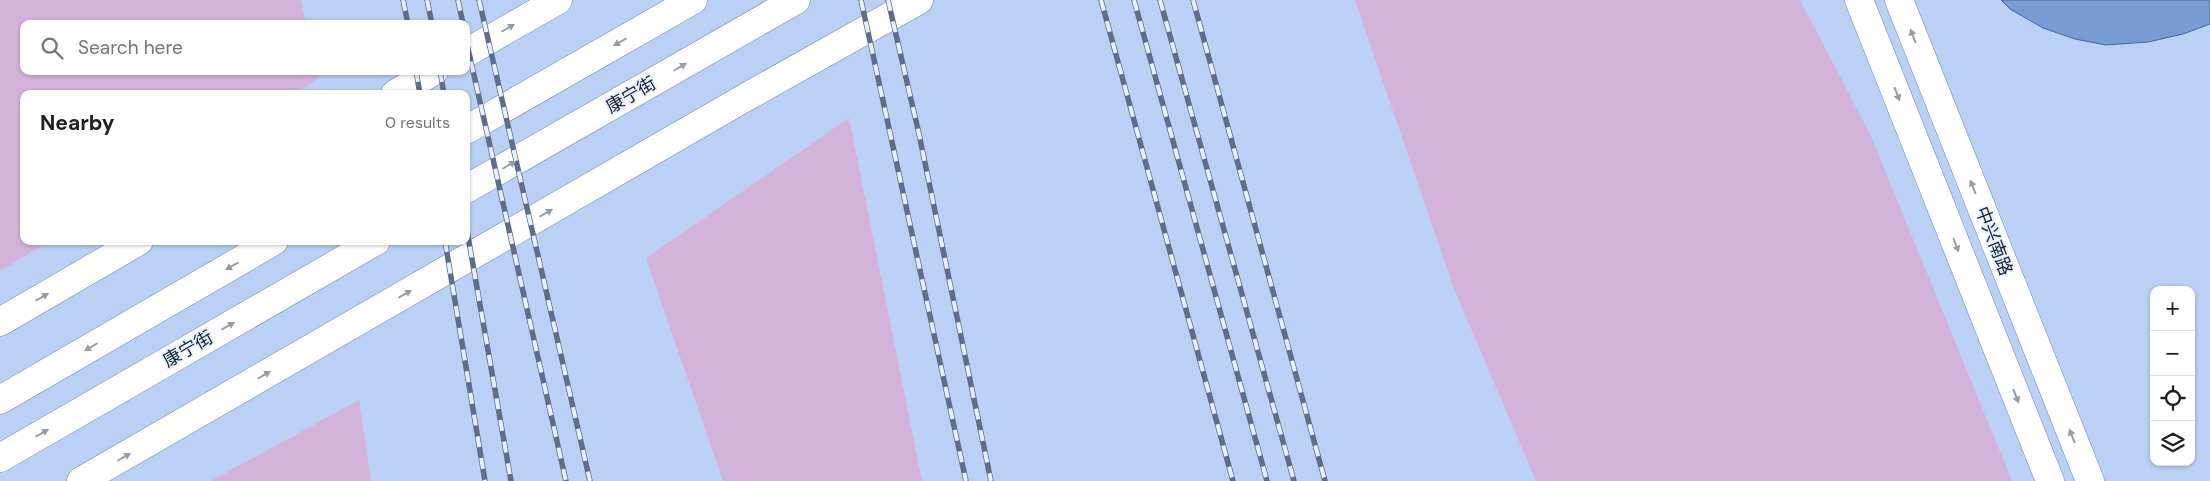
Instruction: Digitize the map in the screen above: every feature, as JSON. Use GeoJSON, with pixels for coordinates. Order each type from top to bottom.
{"type":"FeatureCollection","features":[{"type":"Feature","properties":{"kind":"street"},"geometry":{"type":"LineString","coordinates":[[470,51],[558,0]]}},
{"type":"Feature","properties":{"kind":"street"},"geometry":{"type":"LineString","coordinates":[[470,128],[693,0]]}},
{"type":"Feature","properties":{"kind":"street","name":"康宁街"},"geometry":{"type":"LineString","coordinates":[[470,187],[796,0]]}},
{"type":"Feature","properties":{"kind":"street"},"geometry":{"type":"LineString","coordinates":[[82,481],[741,100],[919,0]]}},
{"type":"Feature","properties":{"kind":"street","name":"中兴南路"},"geometry":{"type":"LineString","coordinates":[[1859,0],[2050,481]]}},
{"type":"Feature","properties":{"kind":"street","name":"中兴南路"},"geometry":{"type":"LineString","coordinates":[[1899,0],[2090,481]]}},
{"type":"Feature","properties":{"kind":"street"},"geometry":{"type":"LineString","coordinates":[[402,90],[427,75]]}},
{"type":"Feature","properties":{"kind":"street"},"geometry":{"type":"LineString","coordinates":[[0,322],[132,245]]}},
{"type":"Feature","properties":{"kind":"street"},"geometry":{"type":"LineString","coordinates":[[0,400],[267,245]]}},
{"type":"Feature","properties":{"kind":"street","name":"康宁街"},"geometry":{"type":"LineString","coordinates":[[0,458],[369,245]]}},
{"type":"Feature","properties":{"kind":"shaded area"},"geometry":{"type":"Polygon","coordinates":[[[0,0],[301,0],[305,20],[20,20],[20,75],[318,75],[319,78],[300,90],[20,90],[20,245],[43,245],[0,271],[0,0]]]}},
{"type":"Feature","properties":{"kind":"shaded area"},"geometry":{"type":"Polygon","coordinates":[[[1355,0],[1800,0],[1871,136],[2012,481],[1536,481],[1454,289],[1355,0]]]}},
{"type":"Feature","properties":{"kind":"shaded area"},"geometry":{"type":"Polygon","coordinates":[[[849,118],[922,481],[723,481],[646,258],[849,118]]]}},
{"type":"Feature","properties":{"kind":"shaded area"},"geometry":{"type":"Polygon","coordinates":[[[359,400],[371,481],[211,481],[359,400]]]}},
{"type":"Feature","properties":{"kind":"building"},"geometry":{"type":"Polygon","coordinates":[[[2001,0],[2210,0],[2210,24],[2183,34],[2148,42],[2106,45],[2075,39],[2043,28],[2010,9],[2001,0]]]}},
{"type":"Feature","properties":{"kind":"railway"},"geometry":{"type":"LineString","coordinates":[[403,0],[407,20]]}},
{"type":"Feature","properties":{"kind":"railway"},"geometry":{"type":"LineString","coordinates":[[427,0],[431,20]]}},
{"type":"Feature","properties":{"kind":"railway"},"geometry":{"type":"LineString","coordinates":[[458,0],[462,20]]}},
{"type":"Feature","properties":{"kind":"railway"},"geometry":{"type":"LineString","coordinates":[[479,0],[590,481]]}},
{"type":"Feature","properties":{"kind":"railway"},"geometry":{"type":"LineString","coordinates":[[861,0],[966,481]]}},
{"type":"Feature","properties":{"kind":"railway"},"geometry":{"type":"LineString","coordinates":[[888,0],[919,134],[991,481]]}},
{"type":"Feature","properties":{"kind":"railway"},"geometry":{"type":"LineString","coordinates":[[1101,0],[1233,481]]}},
{"type":"Feature","properties":{"kind":"railway"},"geometry":{"type":"LineString","coordinates":[[1134,0],[1267,481]]}},
{"type":"Feature","properties":{"kind":"railway"},"geometry":{"type":"LineString","coordinates":[[1160,0],[1294,481]]}},
{"type":"Feature","properties":{"kind":"railway"},"geometry":{"type":"LineString","coordinates":[[1193,0],[1325,481]]}},
{"type":"Feature","properties":{"kind":"railway"},"geometry":{"type":"LineString","coordinates":[[470,58],[566,481]]}},
{"type":"Feature","properties":{"kind":"railway"},"geometry":{"type":"LineString","coordinates":[[417,75],[419,90]]}},
{"type":"Feature","properties":{"kind":"railway"},"geometry":{"type":"LineString","coordinates":[[441,75],[443,90]]}},
{"type":"Feature","properties":{"kind":"railway"},"geometry":{"type":"LineString","coordinates":[[446,245],[485,481]]}},
{"type":"Feature","properties":{"kind":"railway"},"geometry":{"type":"LineString","coordinates":[[470,245],[511,481]]}}]}
